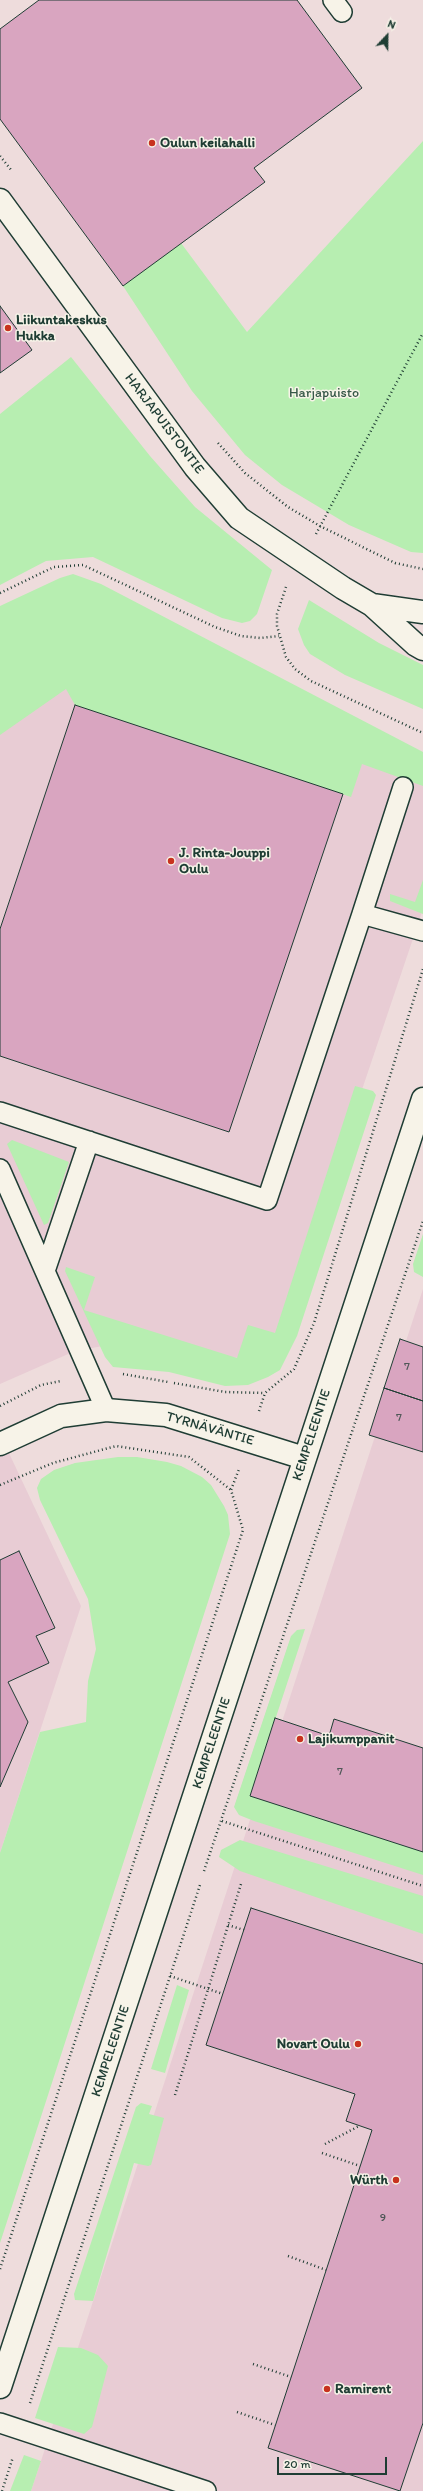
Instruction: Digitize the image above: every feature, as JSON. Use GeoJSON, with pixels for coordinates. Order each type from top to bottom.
{"type":"FeatureCollection","features":[{"type":"Feature","properties":{"kind":"street","name":"HARJAPUISTONTIE"},"geometry":{"type":"LineString","coordinates":[[0,200],[195,467],[239,518],[301,561],[372,605],[416,645],[423,649]]}},
{"type":"Feature","properties":{"kind":"street","name":"HARJAPUISTONTIE"},"geometry":{"type":"LineString","coordinates":[[372,605],[423,612]]}},
{"type":"Feature","properties":{"kind":"street","name":"KEMPELEENTIE"},"geometry":{"type":"LineString","coordinates":[[0,2387],[423,1099]]}},
{"type":"Feature","properties":{"kind":"street","name":"TYRNÄVÄNTIE"},"geometry":{"type":"LineString","coordinates":[[0,1444],[61,1416],[106,1410],[166,1415],[304,1458]]}},
{"type":"Feature","properties":{"kind":"lane"},"geometry":{"type":"LineString","coordinates":[[0,1112],[268,1200],[403,787]]}},
{"type":"Feature","properties":{"kind":"lane"},"geometry":{"type":"LineString","coordinates":[[362,914],[423,931]]}},
{"type":"Feature","properties":{"kind":"lane"},"geometry":{"type":"LineString","coordinates":[[45,1271],[89,1141]]}},
{"type":"Feature","properties":{"kind":"lane"},"geometry":{"type":"LineString","coordinates":[[0,1169],[106,1410]]}},
{"type":"Feature","properties":{"kind":"lane"},"geometry":{"type":"LineString","coordinates":[[0,2423],[206,2491]]}},
{"type":"Feature","properties":{"kind":"path"},"geometry":{"type":"LineString","coordinates":[[423,333],[283,594],[277,614],[279,636],[286,657],[295,669],[311,681],[423,733]]}},
{"type":"Feature","properties":{"kind":"path"},"geometry":{"type":"LineString","coordinates":[[320,526],[395,562],[423,569]]}},
{"type":"Feature","properties":{"kind":"path"},"geometry":{"type":"LineString","coordinates":[[0,593],[54,567],[83,565],[215,627],[241,636],[260,638],[279,636]]}},
{"type":"Feature","properties":{"kind":"path"},"geometry":{"type":"LineString","coordinates":[[0,2269],[243,1530],[232,1490],[265,1393],[294,1369],[314,1323],[423,969]]}},
{"type":"Feature","properties":{"kind":"path"},"geometry":{"type":"LineString","coordinates":[[204,1872],[423,1221]]}},
{"type":"Feature","properties":{"kind":"path"},"geometry":{"type":"LineString","coordinates":[[0,1485],[53,1463],[116,1446],[189,1457],[232,1490]]}},
{"type":"Feature","properties":{"kind":"path"},"geometry":{"type":"LineString","coordinates":[[190,1810],[423,1886]]}},
{"type":"Feature","properties":{"kind":"path"},"geometry":{"type":"LineString","coordinates":[[2,2491],[201,1880]]}},
{"type":"Feature","properties":{"kind":"path"},"geometry":{"type":"LineString","coordinates":[[175,2095],[240,1884]]}},
{"type":"Feature","properties":{"kind":"path"},"geometry":{"type":"LineString","coordinates":[[228,1925],[244,1930]]}},
{"type":"Feature","properties":{"kind":"path"},"geometry":{"type":"LineString","coordinates":[[170,1976],[223,1994]]}},
{"type":"Feature","properties":{"kind":"path"},"geometry":{"type":"LineString","coordinates":[[325,2144],[359,2126]]}},
{"type":"Feature","properties":{"kind":"path"},"geometry":{"type":"LineString","coordinates":[[322,2153],[360,2166]]}},
{"type":"Feature","properties":{"kind":"path"},"geometry":{"type":"LineString","coordinates":[[288,2256],[326,2270]]}},
{"type":"Feature","properties":{"kind":"path"},"geometry":{"type":"LineString","coordinates":[[253,2364],[291,2377]]}},
{"type":"Feature","properties":{"kind":"path"},"geometry":{"type":"LineString","coordinates":[[237,2412],[275,2425]]}},
{"type":"Feature","properties":{"kind":"shaded area"},"geometry":{"type":"Polygon","coordinates":[[[52,643],[423,768],[423,909],[270,1362],[120,1343],[75,1351],[0,1384],[0,684],[52,643]]]}},
{"type":"Feature","properties":{"kind":"shaded area"},"geometry":{"type":"Polygon","coordinates":[[[423,1289],[423,2491],[31,2491],[41,2461],[423,1289]]]}},
{"type":"Feature","properties":{"kind":"shaded area"},"geometry":{"type":"Polygon","coordinates":[[[0,1434],[81,1606],[0,1853],[0,1434]]]}},
{"type":"Feature","properties":{"kind":"green space","name":"Harjapuisto"},"geometry":{"type":"Polygon","coordinates":[[[423,141],[423,553],[411,552],[349,525],[282,485],[245,455],[192,391],[123,286],[181,243],[247,332],[423,141]]]}},
{"type":"Feature","properties":{"kind":"green space"},"geometry":{"type":"Polygon","coordinates":[[[71,357],[150,456],[195,507],[272,570],[257,614],[250,621],[242,623],[222,618],[93,557],[46,561],[0,585],[0,414],[71,357]]]}},
{"type":"Feature","properties":{"kind":"green space"},"geometry":{"type":"Polygon","coordinates":[[[73,574],[101,584],[423,752],[423,786],[362,764],[351,797],[75,705],[66,689],[0,735],[0,606],[60,578],[73,574]]]}},
{"type":"Feature","properties":{"kind":"green space"},"geometry":{"type":"Polygon","coordinates":[[[309,600],[379,643],[423,665],[423,709],[345,675],[310,654],[304,645],[298,629],[309,600]]]}},
{"type":"Feature","properties":{"kind":"green space"},"geometry":{"type":"Polygon","coordinates":[[[423,880],[423,914],[390,901],[390,894],[415,902],[423,880]]]}},
{"type":"Feature","properties":{"kind":"green space"},"geometry":{"type":"Polygon","coordinates":[[[355,1086],[373,1091],[376,1095],[297,1336],[280,1370],[268,1377],[248,1385],[225,1386],[169,1372],[113,1367],[105,1357],[65,1271],[66,1267],[95,1277],[84,1310],[237,1358],[248,1325],[275,1333],[355,1086]]]}},
{"type":"Feature","properties":{"kind":"green space"},"geometry":{"type":"Polygon","coordinates":[[[12,1140],[69,1162],[48,1223],[44,1225],[7,1144],[12,1140]]]}},
{"type":"Feature","properties":{"kind":"green space"},"geometry":{"type":"Polygon","coordinates":[[[423,1234],[423,1277],[414,1272],[413,1264],[423,1234]]]}},
{"type":"Feature","properties":{"kind":"green space"},"geometry":{"type":"Polygon","coordinates":[[[118,1457],[137,1457],[167,1462],[181,1466],[202,1477],[211,1485],[224,1506],[228,1515],[230,1534],[0,2243],[0,1853],[40,1732],[86,1722],[88,1681],[96,1649],[88,1599],[40,1500],[37,1488],[41,1479],[54,1470],[75,1463],[118,1457]]]}},
{"type":"Feature","properties":{"kind":"green space"},"geometry":{"type":"Polygon","coordinates":[[[305,1629],[250,1796],[423,1852],[423,1875],[254,1821],[239,1815],[234,1807],[291,1636],[297,1630],[305,1629]]]}},
{"type":"Feature","properties":{"kind":"green space"},"geometry":{"type":"Polygon","coordinates":[[[240,1840],[423,1896],[423,1934],[240,1871],[219,1857],[221,1850],[240,1840]]]}},
{"type":"Feature","properties":{"kind":"green space"},"geometry":{"type":"Polygon","coordinates":[[[177,1985],[189,1990],[165,2073],[151,2069],[177,1985]]]}},
{"type":"Feature","properties":{"kind":"green space"},"geometry":{"type":"Polygon","coordinates":[[[141,2103],[152,2106],[149,2114],[164,2118],[151,2165],[148,2166],[134,2163],[93,2301],[75,2300],[74,2294],[136,2107],[141,2103]]]}},
{"type":"Feature","properties":{"kind":"green space"},"geometry":{"type":"Polygon","coordinates":[[[58,2347],[81,2348],[98,2355],[108,2366],[92,2427],[84,2434],[35,2418],[58,2347]]]}},
{"type":"Feature","properties":{"kind":"green space"},"geometry":{"type":"Polygon","coordinates":[[[24,2455],[41,2461],[31,2491],[10,2491],[24,2455]]]}},
{"type":"Feature","properties":{"kind":"building","name":"Oulun keilahalli"},"geometry":{"type":"Polygon","coordinates":[[[39,0],[297,0],[362,88],[254,168],[265,182],[123,286],[0,119],[0,29],[39,0]]]}},
{"type":"Feature","properties":{"kind":"building","name":"Liikuntakeskus Hukka"},"geometry":{"type":"Polygon","coordinates":[[[0,306],[32,350],[0,373],[0,306]]]}},
{"type":"Feature","properties":{"kind":"building","name":"J. Rinta-Jouppi Oulu"},"geometry":{"type":"Polygon","coordinates":[[[75,705],[343,794],[229,1132],[0,1056],[0,929],[75,705]]]}},
{"type":"Feature","properties":{"kind":"building"},"geometry":{"type":"Polygon","coordinates":[[[400,1339],[423,1347],[423,1401],[384,1388],[400,1339]]]}},
{"type":"Feature","properties":{"kind":"building"},"geometry":{"type":"Polygon","coordinates":[[[384,1388],[423,1401],[423,1452],[369,1435],[384,1388]]]}},
{"type":"Feature","properties":{"kind":"building"},"geometry":{"type":"Polygon","coordinates":[[[19,1551],[55,1628],[36,1636],[49,1663],[8,1682],[28,1722],[0,1787],[0,1560],[19,1551]]]}},
{"type":"Feature","properties":{"kind":"building"},"geometry":{"type":"Polygon","coordinates":[[[275,1718],[329,1736],[334,1719],[423,1748],[423,1852],[250,1796],[275,1718]]]}},
{"type":"Feature","properties":{"kind":"building"},"geometry":{"type":"Polygon","coordinates":[[[251,1908],[423,1964],[423,2423],[400,2491],[268,2448],[372,2130],[346,2121],[355,2094],[206,2045],[251,1908]]]}},
{"type":"Feature","properties":{"kind":"place","name":"Oulun keilahalli"},"geometry":{"type":"Point","coordinates":[152,143]}},
{"type":"Feature","properties":{"kind":"place","name":"Liikuntakeskus Hukka"},"geometry":{"type":"Point","coordinates":[8,328]}},
{"type":"Feature","properties":{"kind":"place","name":"J. Rinta-Jouppi Oulu"},"geometry":{"type":"Point","coordinates":[171,861]}},
{"type":"Feature","properties":{"kind":"place","name":"Lajikumppanit"},"geometry":{"type":"Point","coordinates":[300,1739]}},
{"type":"Feature","properties":{"kind":"place","name":"Novart Oulu"},"geometry":{"type":"Point","coordinates":[358,2044]}},
{"type":"Feature","properties":{"kind":"place","name":"Würth"},"geometry":{"type":"Point","coordinates":[396,2180]}},
{"type":"Feature","properties":{"kind":"place","name":"Ramirent"},"geometry":{"type":"Point","coordinates":[327,2389]}}]}
